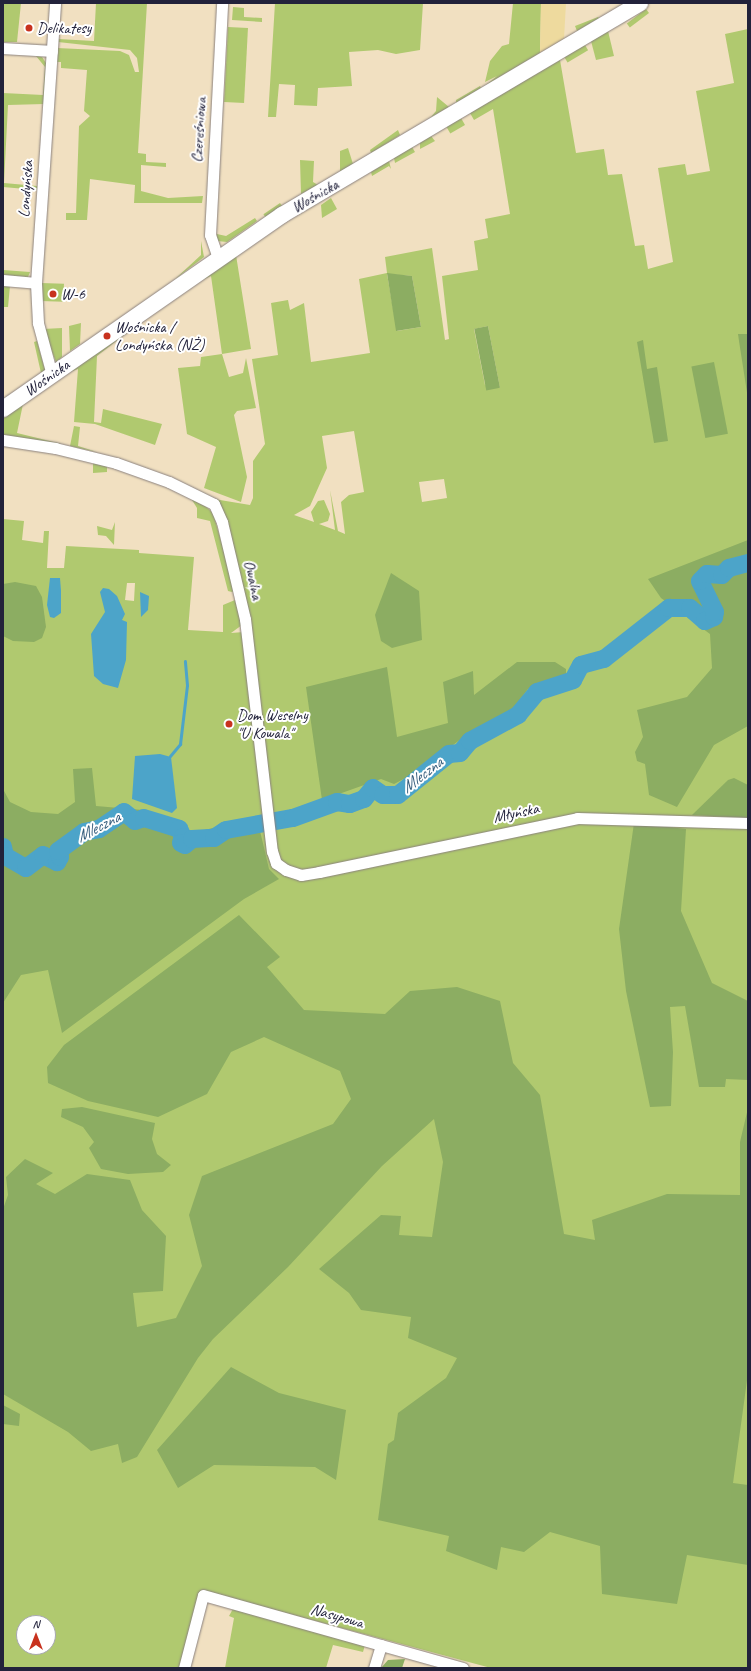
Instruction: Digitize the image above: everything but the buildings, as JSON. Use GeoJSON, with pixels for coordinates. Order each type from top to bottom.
{"type":"FeatureCollection","features":[{"type":"Feature","properties":{"kind":"street","name":"Londyńska"},"geometry":{"type":"LineString","coordinates":[[52,375],[38,323],[36,283],[55,3]]}},
{"type":"Feature","properties":{"kind":"street","name":"Czereśniowa"},"geometry":{"type":"LineString","coordinates":[[218,258],[210,235],[222,3]]}},
{"type":"Feature","properties":{"kind":"street","name":"Wośnicka"},"geometry":{"type":"LineString","coordinates":[[3,409],[218,258],[282,215],[640,3]]}},
{"type":"Feature","properties":{"kind":"street"},"geometry":{"type":"LineString","coordinates":[[3,48],[52,51]]}},
{"type":"Feature","properties":{"kind":"street"},"geometry":{"type":"LineString","coordinates":[[3,280],[36,283]]}},
{"type":"Feature","properties":{"kind":"street","name":"Owalna"},"geometry":{"type":"LineString","coordinates":[[3,440],[55,448],[116,463],[169,482],[214,504],[222,522],[245,619],[267,816],[274,859],[295,873]]}},
{"type":"Feature","properties":{"kind":"street","name":"Młyńska"},"geometry":{"type":"LineString","coordinates":[[295,873],[319,872],[577,818],[748,823]]}},
{"type":"Feature","properties":{"kind":"street","name":"Nasypowa"},"geometry":{"type":"LineString","coordinates":[[184,1668],[203,1595],[463,1668]]}},
{"type":"Feature","properties":{"kind":"street"},"geometry":{"type":"LineString","coordinates":[[374,1668],[381,1645]]}},
{"type":"Feature","properties":{"kind":"green space"},"geometry":{"type":"Polygon","coordinates":[[[3,3],[21,3],[17,42],[3,42],[3,3]]]}},
{"type":"Feature","properties":{"kind":"green space"},"geometry":{"type":"Polygon","coordinates":[[[96,3],[147,3],[138,153],[146,154],[146,162],[166,163],[166,167],[141,165],[141,191],[168,198],[203,196],[202,203],[134,203],[135,185],[90,179],[87,220],[66,220],[66,213],[76,213],[79,126],[90,116],[84,111],[87,70],[61,68],[61,62],[56,62],[57,48],[120,51],[129,55],[135,72],[139,72],[137,58],[130,50],[58,42],[58,39],[94,41],[96,3]]]}},
{"type":"Feature","properties":{"kind":"green space"},"geometry":{"type":"Polygon","coordinates":[[[275,3],[423,3],[420,50],[396,54],[378,50],[349,52],[352,86],[318,88],[317,106],[294,105],[295,85],[279,84],[276,117],[268,117],[275,3]]]}},
{"type":"Feature","properties":{"kind":"green space"},"geometry":{"type":"Polygon","coordinates":[[[513,3],[541,3],[540,53],[486,85],[497,76],[485,82],[490,61],[502,46],[509,44],[513,3]]]}},
{"type":"Feature","properties":{"kind":"green space"},"geometry":{"type":"Polygon","coordinates":[[[233,7],[244,8],[244,17],[262,18],[262,22],[232,20],[233,7]]]}},
{"type":"Feature","properties":{"kind":"green space"},"geometry":{"type":"Polygon","coordinates":[[[646,9],[649,13],[630,27],[627,23],[646,9]]]}},
{"type":"Feature","properties":{"kind":"green space"},"geometry":{"type":"Polygon","coordinates":[[[598,17],[599,18],[577,31],[575,26],[598,17]]]}},
{"type":"Feature","properties":{"kind":"green space"},"geometry":{"type":"Polygon","coordinates":[[[228,27],[248,28],[244,103],[224,102],[228,27]]]}},
{"type":"Feature","properties":{"kind":"green space"},"geometry":{"type":"Polygon","coordinates":[[[748,29],[748,1668],[491,1668],[204,1591],[182,1668],[3,1668],[3,519],[24,521],[22,540],[43,543],[44,531],[49,531],[47,568],[64,568],[66,546],[139,550],[139,553],[194,557],[188,630],[223,632],[223,605],[235,600],[242,625],[231,633],[244,632],[238,592],[214,499],[250,505],[253,498],[253,461],[265,444],[252,359],[278,355],[271,303],[288,300],[290,310],[304,303],[311,362],[370,353],[359,279],[387,273],[385,257],[432,248],[445,340],[449,339],[442,276],[478,270],[474,241],[488,238],[485,219],[510,214],[493,109],[474,120],[470,113],[560,60],[576,153],[604,149],[608,175],[622,174],[635,246],[644,245],[648,269],[673,262],[658,168],[685,164],[687,175],[710,171],[696,91],[734,83],[725,34],[748,29]],[[387,274],[397,331],[421,327],[412,276],[387,274]],[[488,326],[474,329],[485,385],[500,388],[488,326]],[[354,431],[322,436],[327,468],[310,506],[294,515],[314,522],[311,512],[318,501],[324,500],[330,514],[328,521],[319,524],[335,530],[330,490],[338,531],[345,534],[341,502],[349,495],[364,492],[354,431]],[[444,479],[419,482],[422,502],[447,498],[444,479]],[[127,583],[125,600],[134,601],[135,583],[127,583]]]}},
{"type":"Feature","properties":{"kind":"green space"},"geometry":{"type":"Polygon","coordinates":[[[608,31],[614,56],[596,60],[591,41],[608,31]]]}},
{"type":"Feature","properties":{"kind":"green space"},"geometry":{"type":"Polygon","coordinates":[[[585,45],[588,50],[568,63],[564,57],[585,45]]]}},
{"type":"Feature","properties":{"kind":"green space"},"geometry":{"type":"Polygon","coordinates":[[[36,56],[42,57],[46,63],[44,104],[8,105],[4,183],[37,186],[37,190],[3,187],[3,93],[43,95],[45,67],[36,56]]]}},
{"type":"Feature","properties":{"kind":"green space"},"geometry":{"type":"Polygon","coordinates":[[[480,86],[481,88],[456,103],[456,100],[480,86]]]}},
{"type":"Feature","properties":{"kind":"green space"},"geometry":{"type":"Polygon","coordinates":[[[437,97],[449,107],[431,117],[436,111],[437,97]]]}},
{"type":"Feature","properties":{"kind":"green space"},"geometry":{"type":"Polygon","coordinates":[[[461,118],[465,125],[450,133],[446,126],[461,118]]]}},
{"type":"Feature","properties":{"kind":"green space"},"geometry":{"type":"Polygon","coordinates":[[[398,130],[400,135],[371,153],[370,150],[398,130]]]}},
{"type":"Feature","properties":{"kind":"green space"},"geometry":{"type":"Polygon","coordinates":[[[431,136],[435,141],[420,149],[420,143],[431,136]]]}},
{"type":"Feature","properties":{"kind":"green space"},"geometry":{"type":"Polygon","coordinates":[[[412,147],[415,152],[395,163],[394,158],[412,147]]]}},
{"type":"Feature","properties":{"kind":"green space"},"geometry":{"type":"Polygon","coordinates":[[[348,148],[353,164],[340,172],[340,151],[348,148]]]}},
{"type":"Feature","properties":{"kind":"green space"},"geometry":{"type":"Polygon","coordinates":[[[300,160],[314,161],[313,182],[318,185],[301,194],[300,160]]]}},
{"type":"Feature","properties":{"kind":"green space"},"geometry":{"type":"Polygon","coordinates":[[[389,161],[391,169],[389,166],[372,176],[371,172],[389,161]]]}},
{"type":"Feature","properties":{"kind":"green space"},"geometry":{"type":"Polygon","coordinates":[[[331,198],[337,209],[322,218],[321,205],[331,198]]]}},
{"type":"Feature","properties":{"kind":"green space"},"geometry":{"type":"Polygon","coordinates":[[[280,203],[282,206],[266,218],[263,214],[280,203]]]}},
{"type":"Feature","properties":{"kind":"green space"},"geometry":{"type":"Polygon","coordinates":[[[255,218],[257,221],[227,242],[217,241],[217,234],[226,236],[255,218]]]}},
{"type":"Feature","properties":{"kind":"green space"},"geometry":{"type":"Polygon","coordinates":[[[201,241],[204,257],[175,279],[201,255],[201,241]]]}},
{"type":"Feature","properties":{"kind":"green space"},"geometry":{"type":"Polygon","coordinates":[[[236,255],[251,349],[222,354],[211,276],[196,283],[236,255]]]}},
{"type":"Feature","properties":{"kind":"green space"},"geometry":{"type":"Polygon","coordinates":[[[3,270],[30,272],[28,277],[3,276],[3,270]]]}},
{"type":"Feature","properties":{"kind":"green space"},"geometry":{"type":"Polygon","coordinates":[[[387,273],[412,276],[421,327],[396,331],[387,273]]]}},
{"type":"Feature","properties":{"kind":"green space"},"geometry":{"type":"Polygon","coordinates":[[[41,283],[64,284],[63,302],[40,301],[41,283]]]}},
{"type":"Feature","properties":{"kind":"green space"},"geometry":{"type":"Polygon","coordinates":[[[3,285],[10,286],[8,307],[3,307],[3,285]]]}},
{"type":"Feature","properties":{"kind":"green space"},"geometry":{"type":"Polygon","coordinates":[[[141,322],[97,356],[94,422],[101,423],[103,409],[162,424],[155,445],[95,424],[74,422],[78,369],[70,372],[141,322]]]}},
{"type":"Feature","properties":{"kind":"green space"},"geometry":{"type":"Polygon","coordinates":[[[81,323],[80,344],[70,351],[69,326],[81,323]]]}},
{"type":"Feature","properties":{"kind":"green space"},"geometry":{"type":"Polygon","coordinates":[[[488,326],[500,388],[486,391],[474,329],[488,326]]]}},
{"type":"Feature","properties":{"kind":"green space"},"geometry":{"type":"Polygon","coordinates":[[[62,328],[62,357],[56,362],[43,329],[62,328]]]}},
{"type":"Feature","properties":{"kind":"green space"},"geometry":{"type":"Polygon","coordinates":[[[738,334],[748,334],[748,399],[739,341],[738,334]]]}},
{"type":"Feature","properties":{"kind":"green space"},"geometry":{"type":"Polygon","coordinates":[[[643,340],[647,369],[657,367],[668,441],[654,443],[637,342],[643,340]]]}},
{"type":"Feature","properties":{"kind":"green space"},"geometry":{"type":"Polygon","coordinates":[[[37,341],[45,370],[41,373],[34,342],[37,341]]]}},
{"type":"Feature","properties":{"kind":"green space"},"geometry":{"type":"Polygon","coordinates":[[[222,354],[229,377],[243,373],[246,358],[256,408],[237,411],[234,415],[247,477],[241,502],[204,488],[216,447],[187,434],[178,368],[200,366],[201,357],[222,354]]]}},
{"type":"Feature","properties":{"kind":"green space"},"geometry":{"type":"Polygon","coordinates":[[[714,362],[728,434],[705,438],[691,366],[714,362]]]}},
{"type":"Feature","properties":{"kind":"green space"},"geometry":{"type":"Polygon","coordinates":[[[23,404],[17,433],[62,444],[3,436],[3,418],[23,404]]]}},
{"type":"Feature","properties":{"kind":"green space"},"geometry":{"type":"Polygon","coordinates":[[[74,426],[80,427],[78,446],[97,452],[70,446],[74,426]]]}},
{"type":"Feature","properties":{"kind":"green space"},"geometry":{"type":"Polygon","coordinates":[[[93,463],[107,466],[107,472],[93,473],[93,463]]]}},
{"type":"Feature","properties":{"kind":"green space"},"geometry":{"type":"Polygon","coordinates":[[[195,497],[213,513],[235,590],[232,592],[228,591],[210,521],[197,518],[197,508],[192,500],[195,497]]]}},
{"type":"Feature","properties":{"kind":"green space"},"geometry":{"type":"Polygon","coordinates":[[[115,522],[114,545],[106,536],[98,535],[97,526],[112,530],[115,522]]]}},
{"type":"Feature","properties":{"kind":"green space"},"geometry":{"type":"Polygon","coordinates":[[[748,540],[748,726],[714,745],[677,807],[649,795],[645,764],[637,761],[635,752],[643,737],[637,710],[687,697],[712,668],[710,634],[661,598],[648,579],[748,540]]]}},
{"type":"Feature","properties":{"kind":"green space"},"geometry":{"type":"Polygon","coordinates":[[[391,573],[419,591],[422,640],[392,648],[381,641],[375,615],[391,573]]]}},
{"type":"Feature","properties":{"kind":"green space"},"geometry":{"type":"Polygon","coordinates":[[[15,582],[36,586],[42,597],[46,627],[42,638],[34,642],[13,641],[3,636],[3,584],[15,582]]]}},
{"type":"Feature","properties":{"kind":"green space"},"geometry":{"type":"Polygon","coordinates":[[[517,662],[555,662],[566,669],[566,675],[528,689],[513,709],[469,733],[417,772],[394,784],[381,779],[322,800],[306,687],[387,667],[397,737],[448,723],[443,682],[473,671],[474,695],[517,662]]]}},
{"type":"Feature","properties":{"kind":"green space"},"geometry":{"type":"Polygon","coordinates":[[[92,768],[96,806],[143,810],[174,820],[191,833],[257,818],[269,869],[279,879],[244,899],[62,1033],[48,970],[21,975],[3,1003],[3,789],[10,802],[31,812],[58,814],[75,802],[73,769],[92,768]]]}},
{"type":"Feature","properties":{"kind":"green space"},"geometry":{"type":"Polygon","coordinates":[[[734,778],[748,785],[748,818],[692,815],[728,780],[734,778]]]}},
{"type":"Feature","properties":{"kind":"green space"},"geometry":{"type":"Polygon","coordinates":[[[634,823],[686,829],[681,911],[712,983],[748,1001],[748,1080],[726,1079],[725,1087],[699,1087],[685,1006],[670,1007],[673,1052],[671,1106],[650,1107],[626,991],[619,929],[634,823]]]}},
{"type":"Feature","properties":{"kind":"green space"},"geometry":{"type":"Polygon","coordinates":[[[239,915],[280,957],[267,967],[304,1010],[385,1014],[410,991],[457,987],[500,1001],[513,1063],[540,1095],[564,1234],[595,1240],[592,1220],[667,1194],[740,1195],[740,1142],[748,1108],[748,1373],[733,1483],[748,1485],[748,1565],[687,1555],[677,1604],[602,1594],[600,1546],[550,1532],[524,1552],[501,1547],[497,1570],[446,1551],[449,1536],[378,1520],[388,1444],[394,1440],[398,1413],[446,1378],[457,1358],[408,1338],[411,1317],[361,1310],[349,1293],[319,1269],[381,1215],[401,1216],[399,1235],[432,1237],[443,1162],[434,1119],[382,1166],[288,1267],[213,1339],[198,1358],[137,1457],[122,1463],[118,1444],[91,1451],[68,1432],[3,1394],[3,1209],[8,1195],[6,1177],[25,1159],[53,1173],[36,1184],[55,1194],[87,1174],[130,1180],[142,1210],[166,1236],[163,1291],[133,1293],[137,1327],[176,1318],[202,1266],[189,1215],[202,1176],[333,1124],[351,1099],[340,1071],[264,1037],[231,1052],[207,1094],[158,1117],[88,1101],[48,1083],[47,1067],[64,1045],[239,915]]]}},
{"type":"Feature","properties":{"kind":"green space"},"geometry":{"type":"Polygon","coordinates":[[[82,1107],[155,1123],[152,1139],[157,1154],[171,1165],[163,1172],[128,1174],[101,1169],[89,1148],[94,1142],[83,1127],[61,1117],[62,1109],[82,1107]]]}},
{"type":"Feature","properties":{"kind":"green space"},"geometry":{"type":"Polygon","coordinates":[[[231,1367],[279,1393],[346,1410],[336,1480],[315,1467],[214,1465],[178,1488],[157,1450],[231,1367]]]}},
{"type":"Feature","properties":{"kind":"green space"},"geometry":{"type":"Polygon","coordinates":[[[3,1405],[20,1414],[19,1426],[3,1424],[3,1405]]]}},
{"type":"Feature","properties":{"kind":"green space"},"geometry":{"type":"Polygon","coordinates":[[[234,1607],[365,1645],[363,1652],[333,1645],[326,1668],[225,1668],[234,1618],[229,1616],[234,1607]]]}},
{"type":"Feature","properties":{"kind":"green space"},"geometry":{"type":"Polygon","coordinates":[[[405,1659],[402,1668],[381,1668],[388,1660],[405,1659]]]}},
{"type":"Feature","properties":{"kind":"sand"},"geometry":{"type":"Polygon","coordinates":[[[541,3],[566,3],[564,39],[540,53],[541,3]]]}},
{"type":"Feature","properties":{"kind":"water"},"geometry":{"type":"Polygon","coordinates":[[[50,578],[60,578],[61,613],[54,618],[50,617],[47,605],[50,578]]]}},
{"type":"Feature","properties":{"kind":"water"},"geometry":{"type":"Polygon","coordinates":[[[103,588],[109,589],[117,596],[125,614],[122,620],[127,622],[126,660],[118,688],[103,684],[94,676],[91,634],[105,612],[100,592],[103,588]]]}},
{"type":"Feature","properties":{"kind":"water"},"geometry":{"type":"Polygon","coordinates":[[[140,592],[149,596],[148,610],[141,617],[140,592]]]}},
{"type":"Feature","properties":{"kind":"water"},"geometry":{"type":"Polygon","coordinates":[[[160,754],[171,757],[177,808],[172,813],[132,799],[135,756],[160,754]]]}},
{"type":"Feature","properties":{"kind":"waterway","name":"Mleczna"},"geometry":{"type":"LineString","coordinates":[[3,847],[5,856],[26,868],[43,855],[57,862],[60,857],[58,851],[84,832],[99,829],[124,812],[135,821],[144,818],[179,829],[183,837],[181,843],[185,845],[192,839],[214,838],[226,830],[293,818],[337,802],[350,804],[364,799],[373,788],[383,795],[398,795],[449,754],[460,753],[470,741],[518,715],[537,692],[573,680],[581,665],[604,659],[669,608],[690,608],[705,621],[714,617],[715,612],[700,581],[707,574],[722,575],[729,568],[748,563]]}},
{"type":"Feature","properties":{"kind":"waterway"},"geometry":{"type":"LineString","coordinates":[[170,756],[180,744],[187,685],[185,661]]}},
{"type":"Feature","properties":{"kind":"place","name":"Delikatesy"},"geometry":{"type":"Point","coordinates":[29,28]}},
{"type":"Feature","properties":{"kind":"place","name":"W-6"},"geometry":{"type":"Point","coordinates":[53,294]}},
{"type":"Feature","properties":{"kind":"place","name":"Wośnicka / Londyńska (NŻ)"},"geometry":{"type":"Point","coordinates":[107,336]}},
{"type":"Feature","properties":{"kind":"place","name":"Dom Weselny \"U Kowala\""},"geometry":{"type":"Point","coordinates":[229,724]}}]}
